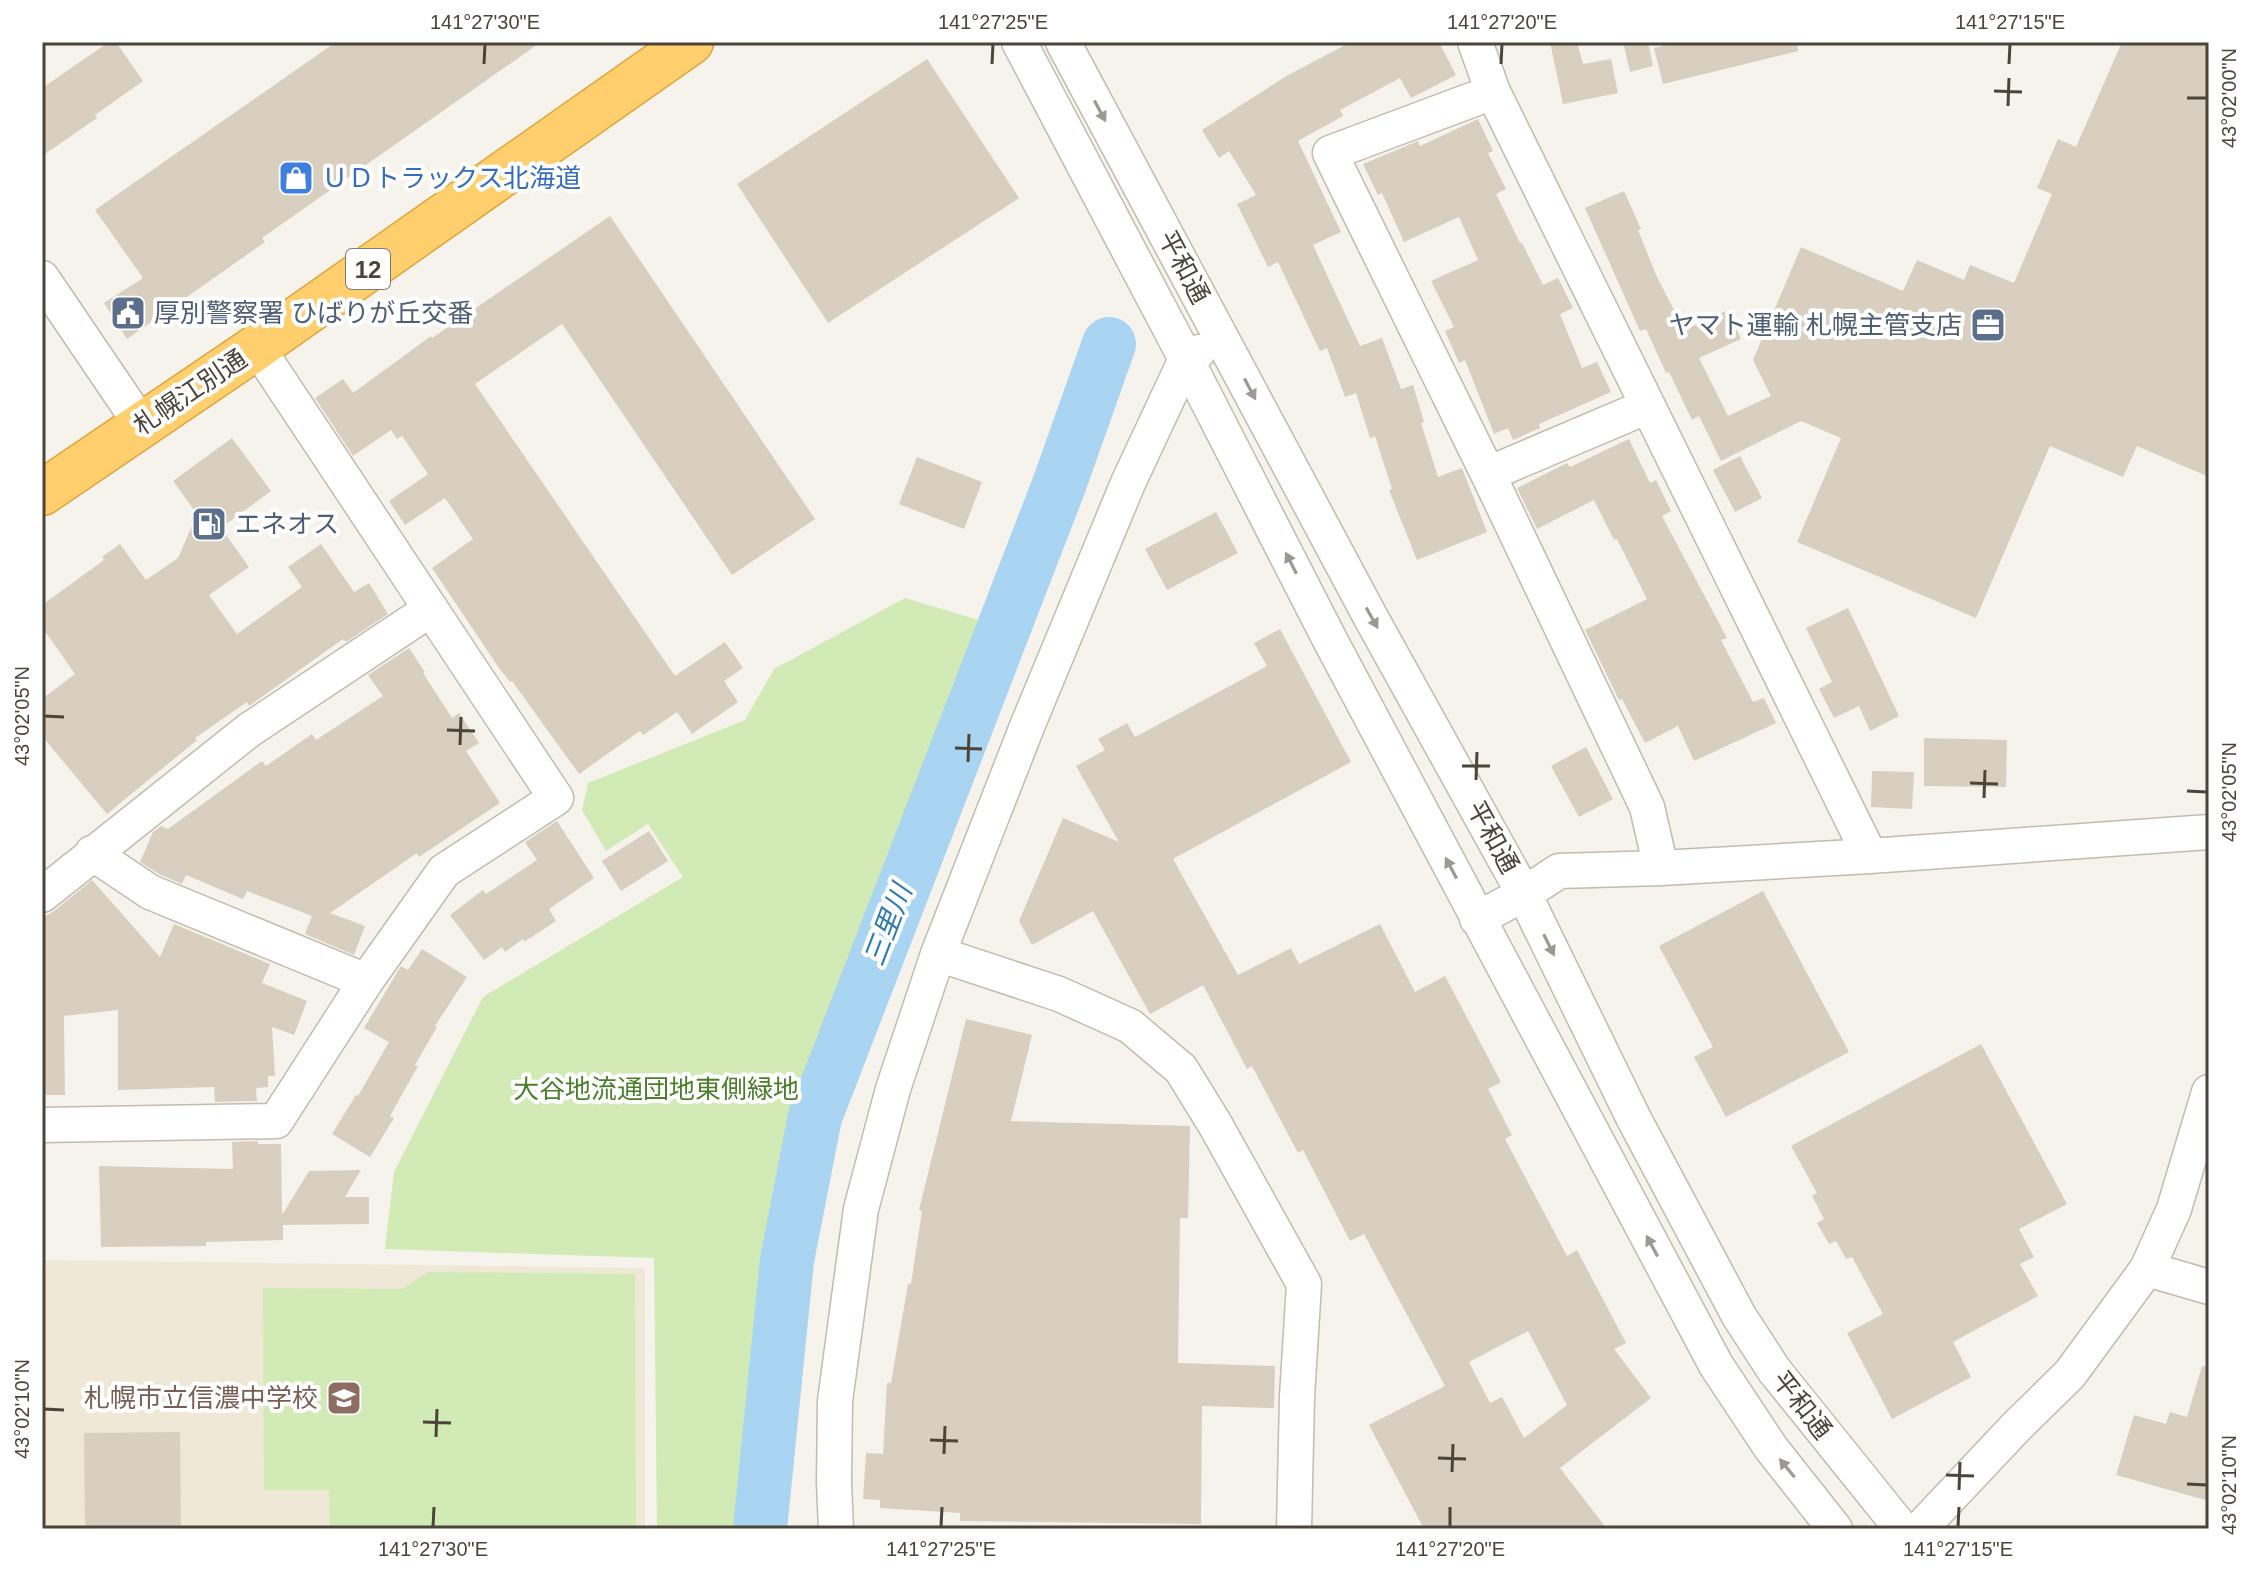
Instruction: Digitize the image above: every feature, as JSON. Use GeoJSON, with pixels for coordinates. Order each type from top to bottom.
{"type":"FeatureCollection","features":[{"type":"Feature","properties":{"kind":"highway","name":"札幌江別通"},"geometry":{"type":"LineString","coordinates":[[42,493],[257,347],[691,42]]}},
{"type":"Feature","properties":{"kind":"street","name":"平和通"},"geometry":{"type":"LineString","coordinates":[[1019,42],[1330,640],[1716,1365],[1771,1448],[1835,1529]]}},
{"type":"Feature","properties":{"kind":"street","name":"平和通"},"geometry":{"type":"LineString","coordinates":[[1063,42],[1370,616],[1524,894],[1634,1119],[1739,1316],[1774,1370],[1902,1529]]}},
{"type":"Feature","properties":{"kind":"street"},"geometry":{"type":"LineString","coordinates":[[1475,42],[1493,92],[1870,856]]}},
{"type":"Feature","properties":{"kind":"street"},"geometry":{"type":"LineString","coordinates":[[1493,92],[1330,153],[1647,807],[1661,868]]}},
{"type":"Feature","properties":{"kind":"street"},"geometry":{"type":"LineString","coordinates":[[42,278],[141,424]]}},
{"type":"Feature","properties":{"kind":"street"},"geometry":{"type":"LineString","coordinates":[[836,1529],[835,1401],[861,1209],[893,1089],[938,954],[1028,724],[1128,483],[1186,359],[1222,337]]}},
{"type":"Feature","properties":{"kind":"street"},"geometry":{"type":"LineString","coordinates":[[42,1125],[276,1121],[366,981],[444,871],[556,798],[257,347]]}},
{"type":"Feature","properties":{"kind":"street"},"geometry":{"type":"LineString","coordinates":[[1488,474],[1648,406]]}},
{"type":"Feature","properties":{"kind":"street"},"geometry":{"type":"LineString","coordinates":[[42,895],[249,730],[431,609]]}},
{"type":"Feature","properties":{"kind":"street"},"geometry":{"type":"LineString","coordinates":[[1477,919],[1559,871],[1870,856],[2209,832]]}},
{"type":"Feature","properties":{"kind":"street"},"geometry":{"type":"LineString","coordinates":[[92,853],[150,892],[366,981]]}},
{"type":"Feature","properties":{"kind":"street"},"geometry":{"type":"LineString","coordinates":[[938,954],[1059,994],[1130,1026],[1181,1069],[1304,1284],[1294,1529]]}},
{"type":"Feature","properties":{"kind":"street"},"geometry":{"type":"LineString","coordinates":[[1920,1529],[2070,1374],[2147,1269],[2174,1209],[2209,1092]]}},
{"type":"Feature","properties":{"kind":"street"},"geometry":{"type":"LineString","coordinates":[[2147,1269],[2209,1287]]}},
{"type":"Feature","properties":{"kind":"shaded area","name":"札幌市立信濃中学校"},"geometry":{"type":"Polygon","coordinates":[[[42,1260],[645,1268],[645,1529],[42,1529],[42,1260]]]}},
{"type":"Feature","properties":{"kind":"green space","name":"大谷地流通団地東側緑地"},"geometry":{"type":"Polygon","coordinates":[[[905,598],[992,624],[778,1254],[746,1476],[748,1529],[657,1529],[654,1258],[385,1249],[394,1172],[483,997],[683,877],[648,824],[606,851],[582,810],[588,783],[745,720],[774,669],[905,598]]]}},
{"type":"Feature","properties":{"kind":"green space"},"geometry":{"type":"Polygon","coordinates":[[[428,1272],[635,1274],[636,1529],[330,1529],[329,1490],[264,1490],[263,1288],[402,1289],[428,1272]]]}},
{"type":"Feature","properties":{"kind":"building"},"geometry":{"type":"Polygon","coordinates":[[[109,42],[116,42],[143,81],[42,156],[42,88],[109,42]]]}},
{"type":"Feature","properties":{"kind":"building"},"geometry":{"type":"Polygon","coordinates":[[[336,42],[541,42],[262,238],[265,242],[127,339],[104,303],[143,278],[95,210],[336,42]]]}},
{"type":"Feature","properties":{"kind":"building"},"geometry":{"type":"Polygon","coordinates":[[[1351,42],[1439,42],[1456,75],[1411,98],[1400,78],[1340,110],[1343,116],[1298,141],[1341,232],[1313,245],[1360,346],[1382,338],[1401,389],[1413,385],[1438,477],[1462,468],[1487,532],[1417,560],[1389,490],[1392,489],[1375,436],[1370,438],[1356,393],[1345,397],[1327,348],[1320,351],[1278,262],[1268,267],[1237,204],[1256,195],[1229,151],[1219,158],[1202,130],[1288,75],[1351,42]]]}},
{"type":"Feature","properties":{"kind":"building"},"geometry":{"type":"Polygon","coordinates":[[[1550,42],[1577,42],[1583,64],[1611,59],[1618,93],[1563,104],[1550,42]]]}},
{"type":"Feature","properties":{"kind":"building"},"geometry":{"type":"Polygon","coordinates":[[[1623,42],[1648,42],[1653,66],[1630,72],[1623,42]]]}},
{"type":"Feature","properties":{"kind":"building"},"geometry":{"type":"Polygon","coordinates":[[[1677,42],[1797,42],[1798,51],[1663,84],[1654,48],[1677,42]]]}},
{"type":"Feature","properties":{"kind":"building","name":"ヤマト運輸 札幌主管支店"},"geometry":{"type":"Polygon","coordinates":[[[2122,42],[2209,42],[2209,477],[2137,446],[2123,477],[2050,446],[1976,618],[1797,542],[1841,438],[1801,421],[1721,461],[1699,416],[1692,420],[1646,329],[1640,331],[1585,208],[1624,191],[1656,275],[1684,330],[1728,310],[1741,339],[1699,358],[1728,416],[1771,396],[1753,360],[1801,247],[1903,291],[1917,260],[1964,280],[1970,265],[2014,283],[2052,194],[2037,188],[2058,139],[2076,147],[2122,42]]]}},
{"type":"Feature","properties":{"kind":"building"},"geometry":{"type":"Polygon","coordinates":[[[927,59],[1019,198],[828,323],[737,184],[927,59]]]}},
{"type":"Feature","properties":{"kind":"building"},"geometry":{"type":"Polygon","coordinates":[[[1478,119],[1493,151],[1488,153],[1506,189],[1496,194],[1543,285],[1558,278],[1573,308],[1560,314],[1582,368],[1597,362],[1611,392],[1539,424],[1540,428],[1513,440],[1508,428],[1494,434],[1465,360],[1459,363],[1445,331],[1454,327],[1431,281],[1478,260],[1459,217],[1404,242],[1382,193],[1378,195],[1363,164],[1418,141],[1420,146],[1478,119]]]}},
{"type":"Feature","properties":{"kind":"building"},"geometry":{"type":"Polygon","coordinates":[[[610,216],[815,519],[732,575],[562,324],[475,384],[675,676],[725,642],[743,668],[724,681],[738,702],[692,734],[677,712],[643,735],[640,731],[579,774],[512,681],[499,668],[432,568],[473,539],[445,498],[405,525],[389,501],[428,474],[402,436],[397,439],[391,430],[353,456],[315,398],[343,379],[353,393],[431,336],[610,216]]]}},
{"type":"Feature","properties":{"kind":"building"},"geometry":{"type":"Polygon","coordinates":[[[232,438],[271,491],[221,528],[249,567],[209,595],[237,634],[302,587],[288,567],[321,544],[354,592],[369,583],[388,614],[346,642],[343,639],[249,706],[247,702],[195,738],[197,740],[107,814],[42,736],[42,699],[75,674],[42,627],[42,605],[104,560],[102,557],[120,544],[146,580],[178,558],[197,514],[173,481],[232,438]]]}},
{"type":"Feature","properties":{"kind":"building"},"geometry":{"type":"Polygon","coordinates":[[[1629,439],[1650,483],[1656,480],[1671,511],[1662,516],[1727,638],[1721,640],[1753,702],[1764,698],[1776,723],[1694,761],[1678,726],[1645,743],[1622,699],[1619,700],[1585,630],[1647,599],[1594,500],[1537,529],[1517,488],[1567,463],[1570,467],[1629,439]]]}},
{"type":"Feature","properties":{"kind":"building"},"geometry":{"type":"Polygon","coordinates":[[[1740,456],[1762,498],[1735,512],[1713,470],[1740,456]]]}},
{"type":"Feature","properties":{"kind":"building"},"geometry":{"type":"Polygon","coordinates":[[[917,457],[982,482],[964,529],[899,504],[917,457]]]}},
{"type":"Feature","properties":{"kind":"building"},"geometry":{"type":"Polygon","coordinates":[[[1216,512],[1238,553],[1167,590],[1145,549],[1216,512]]]}},
{"type":"Feature","properties":{"kind":"building"},"geometry":{"type":"Polygon","coordinates":[[[1848,608],[1899,716],[1870,731],[1859,706],[1834,718],[1819,689],[1832,682],[1806,628],[1848,608]]]}},
{"type":"Feature","properties":{"kind":"building"},"geometry":{"type":"Polygon","coordinates":[[[1280,629],[1351,762],[1173,859],[1238,975],[1291,948],[1299,964],[1380,924],[1415,992],[1445,976],[1501,1082],[1488,1089],[1512,1135],[1505,1139],[1567,1256],[1577,1250],[1626,1343],[1614,1349],[1651,1398],[1560,1468],[1607,1529],[1424,1529],[1369,1425],[1445,1386],[1364,1234],[1350,1241],[1303,1150],[1298,1153],[1252,1066],[1247,1069],[1203,985],[1150,1014],[1093,911],[1032,945],[1019,921],[1063,818],[1119,842],[1076,766],[1105,750],[1098,739],[1127,723],[1135,737],[1267,666],[1254,643],[1280,629]],[[1528,1331],[1469,1362],[1490,1403],[1502,1397],[1524,1438],[1567,1405],[1528,1331]]]}},
{"type":"Feature","properties":{"kind":"building"},"geometry":{"type":"Polygon","coordinates":[[[409,648],[452,718],[459,713],[479,743],[466,751],[500,803],[419,857],[417,853],[330,913],[365,926],[354,955],[305,934],[312,916],[247,891],[243,899],[186,875],[182,884],[140,862],[153,832],[161,826],[168,829],[262,761],[266,766],[312,734],[316,740],[383,696],[368,675],[409,648]]]}},
{"type":"Feature","properties":{"kind":"building"},"geometry":{"type":"Polygon","coordinates":[[[1924,738],[2007,740],[2006,787],[1924,786],[1924,738]]]}},
{"type":"Feature","properties":{"kind":"building"},"geometry":{"type":"Polygon","coordinates":[[[1586,747],[1613,799],[1579,817],[1551,766],[1586,747]]]}},
{"type":"Feature","properties":{"kind":"building"},"geometry":{"type":"Polygon","coordinates":[[[1872,771],[1914,772],[1912,809],[1871,807],[1872,771]]]}},
{"type":"Feature","properties":{"kind":"building"},"geometry":{"type":"Polygon","coordinates":[[[557,821],[594,878],[549,909],[556,921],[524,942],[523,939],[505,952],[502,947],[484,960],[450,915],[483,890],[486,894],[537,860],[525,842],[557,821]]]}},
{"type":"Feature","properties":{"kind":"building"},"geometry":{"type":"Polygon","coordinates":[[[649,831],[668,861],[621,891],[602,861],[649,831]]]}},
{"type":"Feature","properties":{"kind":"building"},"geometry":{"type":"Polygon","coordinates":[[[92,880],[160,957],[174,924],[270,964],[262,983],[307,1001],[294,1035],[272,1027],[275,1076],[268,1076],[268,1087],[256,1088],[257,1101],[215,1102],[214,1087],[118,1090],[118,1010],[64,1016],[65,1095],[42,1095],[42,918],[92,880]]]}},
{"type":"Feature","properties":{"kind":"building"},"geometry":{"type":"Polygon","coordinates":[[[1763,891],[1849,1052],[1726,1117],[1694,1057],[1713,1047],[1659,946],[1763,891]]]}},
{"type":"Feature","properties":{"kind":"building"},"geometry":{"type":"Polygon","coordinates":[[[422,949],[467,977],[435,1026],[415,1065],[418,1066],[390,1116],[394,1118],[370,1157],[332,1134],[389,1042],[364,1028],[401,966],[408,970],[422,949]]]}},
{"type":"Feature","properties":{"kind":"building"},"geometry":{"type":"Polygon","coordinates":[[[966,1019],[1032,1035],[1011,1121],[1190,1126],[1188,1218],[1180,1218],[1178,1363],[1275,1366],[1274,1408],[1202,1406],[1201,1524],[960,1521],[960,1513],[880,1508],[880,1500],[863,1499],[866,1453],[883,1454],[887,1383],[891,1383],[908,1284],[911,1284],[922,1211],[919,1210],[966,1019]]]}},
{"type":"Feature","properties":{"kind":"building"},"geometry":{"type":"Polygon","coordinates":[[[1981,1044],[2067,1204],[2019,1229],[2034,1257],[2020,1264],[2038,1296],[1953,1342],[1971,1377],[1892,1419],[1847,1333],[1883,1314],[1852,1257],[1846,1259],[1836,1241],[1829,1244],[1817,1223],[1824,1219],[1812,1196],[1817,1193],[1791,1146],[1981,1044]]]}},
{"type":"Feature","properties":{"kind":"building"},"geometry":{"type":"Polygon","coordinates":[[[258,1141],[258,1144],[281,1144],[282,1215],[309,1171],[361,1170],[345,1197],[369,1197],[369,1224],[283,1225],[283,1240],[206,1242],[206,1246],[101,1247],[99,1166],[233,1169],[232,1142],[258,1141]]]}},
{"type":"Feature","properties":{"kind":"building"},"geometry":{"type":"Polygon","coordinates":[[[2202,1366],[2209,1367],[2209,1501],[2116,1475],[2134,1415],[2166,1424],[2170,1412],[2187,1417],[2202,1366]]]}},
{"type":"Feature","properties":{"kind":"building"},"geometry":{"type":"Polygon","coordinates":[[[180,1432],[181,1529],[85,1529],[84,1433],[180,1432]]]}},
{"type":"Feature","properties":{"kind":"waterway","name":"三里川"},"geometry":{"type":"LineString","coordinates":[[760,1529],[787,1260],[815,1117],[1059,485],[1109,344]]}},
{"type":"Feature","properties":{"kind":"place","name":"ＵＤトラックス北海道"},"geometry":{"type":"Point","coordinates":[296,178]}},
{"type":"Feature","properties":{"kind":"place","name":"厚別警察署 ひばりが丘交番"},"geometry":{"type":"Point","coordinates":[128,313]}},
{"type":"Feature","properties":{"kind":"place","name":"ヤマト運輸 札幌主管支店"},"geometry":{"type":"Point","coordinates":[1988,325]}},
{"type":"Feature","properties":{"kind":"place","name":"エネオス"},"geometry":{"type":"Point","coordinates":[209,524]}},
{"type":"Feature","properties":{"kind":"place","name":"札幌市立信濃中学校"},"geometry":{"type":"Point","coordinates":[344,1398]}}]}
